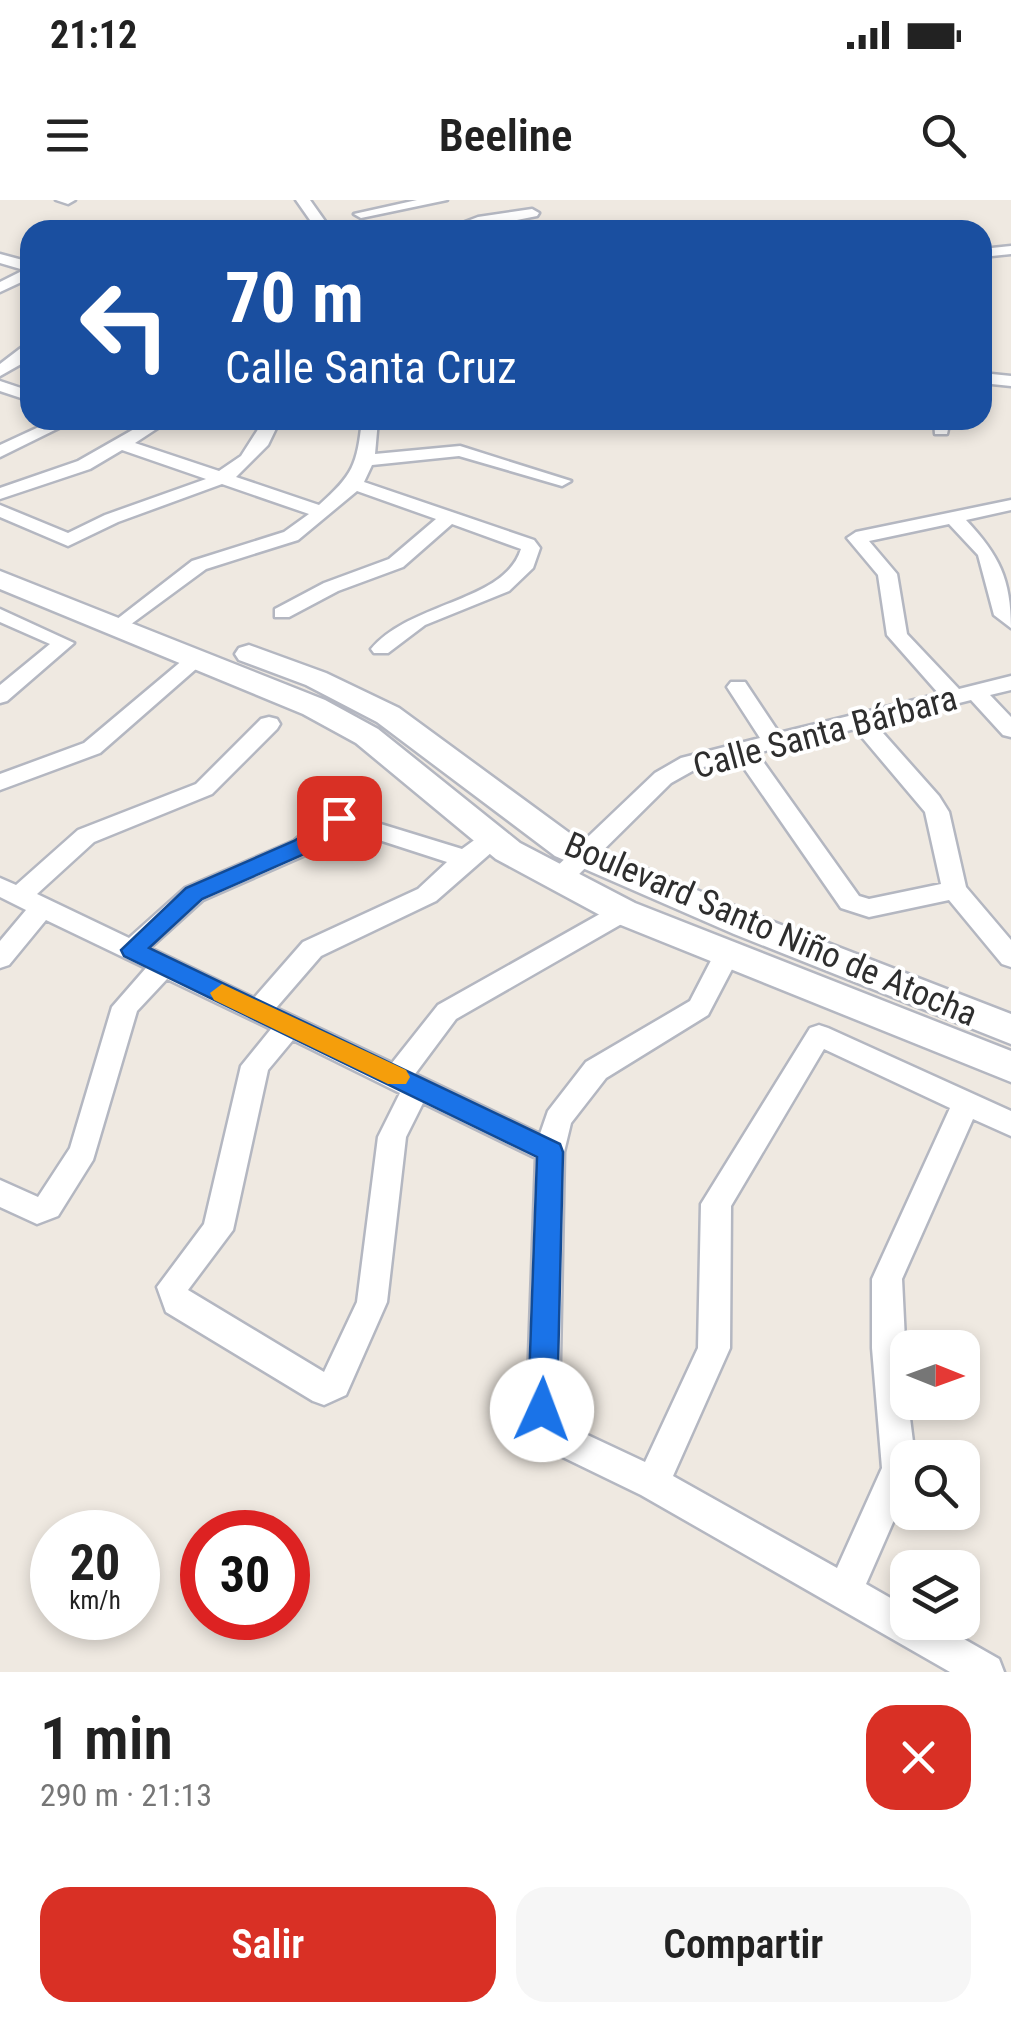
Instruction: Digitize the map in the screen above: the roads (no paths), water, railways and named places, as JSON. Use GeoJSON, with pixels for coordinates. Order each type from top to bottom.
{"type":"FeatureCollection","features":[{"type":"Feature","properties":{"kind":"street"},"geometry":{"type":"LineString","coordinates":[[363,207],[440,200]]}},
{"type":"Feature","properties":{"kind":"street"},"geometry":{"type":"LineString","coordinates":[[465,220],[472,215],[532,213]]}},
{"type":"Feature","properties":{"kind":"street"},"geometry":{"type":"LineString","coordinates":[[1,383],[20,361]]}},
{"type":"Feature","properties":{"kind":"street"},"geometry":{"type":"LineString","coordinates":[[0,452],[46,430]]}},
{"type":"Feature","properties":{"kind":"street"},"geometry":{"type":"LineString","coordinates":[[0,494],[84,465],[147,430]]}},
{"type":"Feature","properties":{"kind":"street"},"geometry":{"type":"LineString","coordinates":[[0,510],[68,540],[112,518],[196,494],[264,443],[269,430]]}},
{"type":"Feature","properties":{"kind":"street"},"geometry":{"type":"LineString","coordinates":[[130,619],[199,565],[291,536],[322,512],[354,484],[366,460],[369,430]]}},
{"type":"Feature","properties":{"kind":"street"},"geometry":{"type":"LineString","coordinates":[[124,446],[322,512]]}},
{"type":"Feature","properties":{"kind":"street"},"geometry":{"type":"LineString","coordinates":[[366,460],[460,452],[562,481]]}},
{"type":"Feature","properties":{"kind":"street"},"geometry":{"type":"LineString","coordinates":[[354,484],[531,548],[530,555],[508,582],[480,600],[420,620],[381,650]]}},
{"type":"Feature","properties":{"kind":"street"},"geometry":{"type":"LineString","coordinates":[[1011,505],[856,538],[887,574],[897,635],[1011,730]]}},
{"type":"Feature","properties":{"kind":"street"},"geometry":{"type":"LineString","coordinates":[[282,613],[331,587],[396,563],[448,517]]}},
{"type":"Feature","properties":{"kind":"street"},"geometry":{"type":"LineString","coordinates":[[954,518],[987,554],[1004,615],[1011,622]]}},
{"type":"Feature","properties":{"kind":"street","name":"Boulevard Santo Niño de Atocha"},"geometry":{"type":"LineString","coordinates":[[0,558],[130,619],[197,658],[314,707],[367,736],[492,839],[624,912],[728,952],[967,1030],[1011,1029]]}},
{"type":"Feature","properties":{"kind":"street","name":"Boulevard Santo Niño de Atocha"},"geometry":{"type":"LineString","coordinates":[[0,578],[316,679],[388,715],[567,848],[746,926],[967,1030],[1011,1067]]}},
{"type":"Feature","properties":{"kind":"street"},"geometry":{"type":"LineString","coordinates":[[0,614],[64,643],[0,696]]}},
{"type":"Feature","properties":{"kind":"street"},"geometry":{"type":"LineString","coordinates":[[0,782],[92,748],[197,658]]}},
{"type":"Feature","properties":{"kind":"street","name":"Calle Santa Bárbara"},"geometry":{"type":"LineString","coordinates":[[560,878],[664,778],[688,763],[1011,683]]}},
{"type":"Feature","properties":{"kind":"street"},"geometry":{"type":"LineString","coordinates":[[738,687],[774,742]]}},
{"type":"Feature","properties":{"kind":"street"},"geometry":{"type":"LineString","coordinates":[[859,718],[937,812],[954,890],[1011,958]]}},
{"type":"Feature","properties":{"kind":"street"},"geometry":{"type":"LineString","coordinates":[[0,958],[21,897],[86,836],[204,790],[269,724]]}},
{"type":"Feature","properties":{"kind":"street"},"geometry":{"type":"LineString","coordinates":[[742,749],[850,902],[869,908],[954,890]]}},
{"type":"Feature","properties":{"kind":"street"},"geometry":{"type":"LineString","coordinates":[[132,950],[194,894],[302,846],[339,818],[464,859]]}},
{"type":"Feature","properties":{"kind":"street"},"geometry":{"type":"LineString","coordinates":[[258,1010],[312,949],[427,895],[464,859],[492,839]]}},
{"type":"Feature","properties":{"kind":"street"},"geometry":{"type":"LineString","coordinates":[[21,897],[550,1152]]}},
{"type":"Feature","properties":{"kind":"street"},"geometry":{"type":"LineString","coordinates":[[290,1026],[255,1066],[218,1230],[171,1293],[177,1302],[324,1390],[335,1384],[372,1302],[392,1137],[407,1082],[447,1012],[624,912]]}},
{"type":"Feature","properties":{"kind":"street"},"geometry":{"type":"LineString","coordinates":[[728,952],[699,1008],[596,1070],[558,1119],[550,1152],[542,1410],[552,1435],[652,1483],[986,1672]]}},
{"type":"Feature","properties":{"kind":"street"},"geometry":{"type":"LineString","coordinates":[[0,1193],[43,1210],[83,1152],[126,1006],[164,966]]}},
{"type":"Feature","properties":{"kind":"street"},"geometry":{"type":"LineString","coordinates":[[652,1483],[714,1348],[716,1204],[819,1035],[1011,1124]]}},
{"type":"Feature","properties":{"kind":"street"},"geometry":{"type":"LineString","coordinates":[[846,1590],[899,1468],[888,1348],[887,1278],[967,1101]]}}]}
